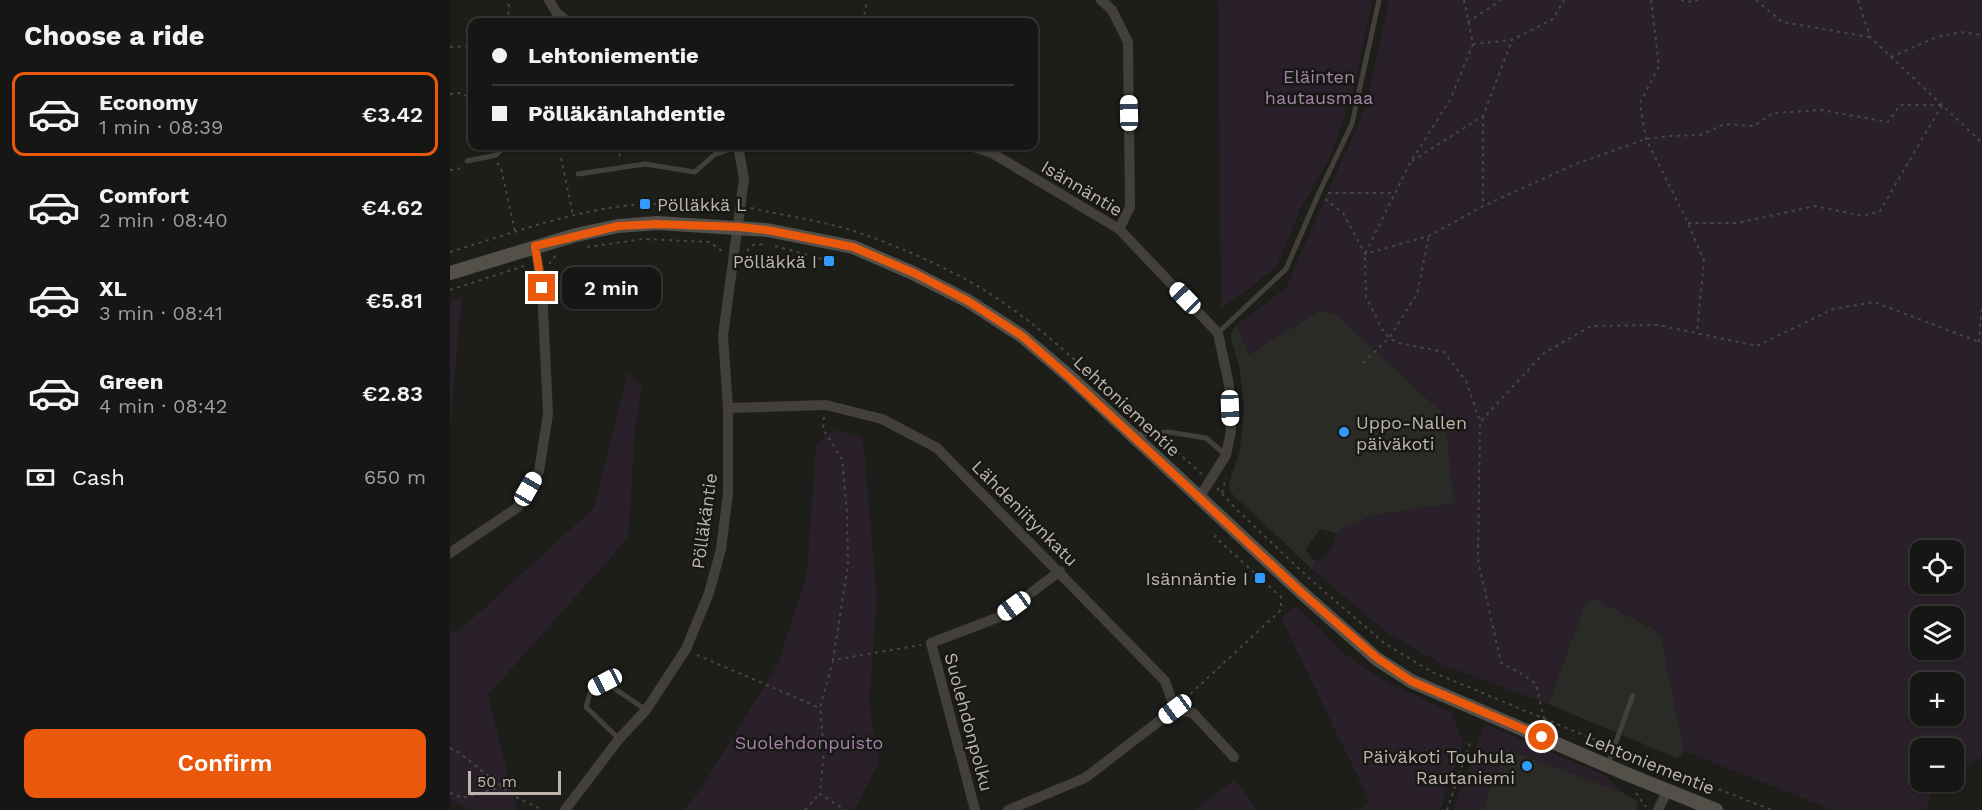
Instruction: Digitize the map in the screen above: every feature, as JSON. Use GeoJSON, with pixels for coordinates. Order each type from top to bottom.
{"type":"FeatureCollection","features":[{"type":"Feature","properties":{"kind":"main road","name":"Lehtoniementie"},"geometry":{"type":"LineString","coordinates":[[450,273],[535,246],[554,248],[618,226],[657,224],[739,227],[767,230],[853,247],[914,273],[968,301],[1022,336],[1377,658],[1411,681],[1607,766],[1716,810]]}},
{"type":"Feature","properties":{"kind":"street"},"geometry":{"type":"LineString","coordinates":[[549,0],[556,12],[563,18]]}},
{"type":"Feature","properties":{"kind":"street"},"geometry":{"type":"LineString","coordinates":[[1101,0],[1112,10],[1128,42],[1130,207],[1119,229]]}},
{"type":"Feature","properties":{"kind":"street","name":"Pölläkäntie"},"geometry":{"type":"LineString","coordinates":[[565,810],[619,739],[646,710],[686,650],[709,593],[721,549],[728,494],[728,408],[723,336],[744,178],[739,150]]}},
{"type":"Feature","properties":{"kind":"street","name":"Isännäntie"},"geometry":{"type":"LineString","coordinates":[[983,150],[992,153],[1119,229],[1218,333]]}},
{"type":"Feature","properties":{"kind":"street"},"geometry":{"type":"LineString","coordinates":[[450,553],[518,507],[539,471],[548,414],[542,288],[535,246]]}},
{"type":"Feature","properties":{"kind":"street"},"geometry":{"type":"LineString","coordinates":[[1199,498],[1226,455],[1231,431],[1229,385],[1218,333]]}},
{"type":"Feature","properties":{"kind":"street","name":"Lähdeniitynkatu"},"geometry":{"type":"LineString","coordinates":[[728,408],[826,405],[882,419],[937,448],[1165,681],[1175,709]]}},
{"type":"Feature","properties":{"kind":"street"},"geometry":{"type":"LineString","coordinates":[[931,644],[999,617],[1060,572]]}},
{"type":"Feature","properties":{"kind":"street","name":"Suolehdonpolku"},"geometry":{"type":"LineString","coordinates":[[931,644],[975,810]]}},
{"type":"Feature","properties":{"kind":"street"},"geometry":{"type":"LineString","coordinates":[[1008,810],[1085,778],[1175,709],[1193,713],[1234,757]]}},
{"type":"Feature","properties":{"kind":"street"},"geometry":{"type":"LineString","coordinates":[[1658,810],[1667,791]]}},
{"type":"Feature","properties":{"kind":"lane"},"geometry":{"type":"LineString","coordinates":[[1218,333],[1286,269],[1352,124],[1379,0]]}},
{"type":"Feature","properties":{"kind":"lane"},"geometry":{"type":"LineString","coordinates":[[468,164],[496,155],[502,150]]}},
{"type":"Feature","properties":{"kind":"lane"},"geometry":{"type":"LineString","coordinates":[[578,174],[645,164],[695,172],[714,155],[727,150]]}},
{"type":"Feature","properties":{"kind":"lane"},"geometry":{"type":"LineString","coordinates":[[1132,435],[1168,432],[1206,438],[1226,455]]}},
{"type":"Feature","properties":{"kind":"lane"},"geometry":{"type":"LineString","coordinates":[[619,739],[586,707],[591,690],[605,682],[646,710]]}},
{"type":"Feature","properties":{"kind":"lane"},"geometry":{"type":"LineString","coordinates":[[1607,766],[1633,695]]}},
{"type":"Feature","properties":{"kind":"path"},"geometry":{"type":"LineString","coordinates":[[508,18],[509,0]]}},
{"type":"Feature","properties":{"kind":"path"},"geometry":{"type":"LineString","coordinates":[[864,18],[867,0]]}},
{"type":"Feature","properties":{"kind":"path"},"geometry":{"type":"LineString","coordinates":[[1464,0],[1473,44],[1450,100],[1410,163],[1365,254],[1366,297],[1389,338],[1399,343],[1444,352],[1467,381],[1480,422],[1478,560],[1502,663],[1536,684],[1545,720]]}},
{"type":"Feature","properties":{"kind":"path"},"geometry":{"type":"LineString","coordinates":[[1468,22],[1502,0]]}},
{"type":"Feature","properties":{"kind":"path"},"geometry":{"type":"LineString","coordinates":[[1473,44],[1512,40],[1553,19],[1564,0]]}},
{"type":"Feature","properties":{"kind":"path"},"geometry":{"type":"LineString","coordinates":[[1651,0],[1659,66],[1640,103],[1646,139],[1688,223],[1704,261],[1697,333]]}},
{"type":"Feature","properties":{"kind":"path"},"geometry":{"type":"LineString","coordinates":[[1682,0],[1692,2],[1698,0]]}},
{"type":"Feature","properties":{"kind":"path"},"geometry":{"type":"LineString","coordinates":[[1756,0],[1782,22],[1870,37]]}},
{"type":"Feature","properties":{"kind":"path"},"geometry":{"type":"LineString","coordinates":[[1858,0],[1870,37],[1982,145]]}},
{"type":"Feature","properties":{"kind":"path"},"geometry":{"type":"LineString","coordinates":[[1891,57],[1937,37],[1961,32],[1982,36]]}},
{"type":"Feature","properties":{"kind":"path"},"geometry":{"type":"LineString","coordinates":[[1483,206],[1483,116],[1512,40]]}},
{"type":"Feature","properties":{"kind":"path"},"geometry":{"type":"LineString","coordinates":[[450,46],[468,46]]}},
{"type":"Feature","properties":{"kind":"path"},"geometry":{"type":"LineString","coordinates":[[450,94],[461,93],[468,97]]}},
{"type":"Feature","properties":{"kind":"path"},"geometry":{"type":"LineString","coordinates":[[1365,254],[1429,236],[1483,206],[1576,164],[1646,139],[1700,135],[1725,124],[1754,126],[1773,113],[1821,110],[1888,122],[1900,105],[1942,105]]}},
{"type":"Feature","properties":{"kind":"path"},"geometry":{"type":"LineString","coordinates":[[1688,223],[1738,223],[1815,206],[1863,216],[1880,211],[1942,105]]}},
{"type":"Feature","properties":{"kind":"path"},"geometry":{"type":"LineString","coordinates":[[1410,163],[1483,116]]}},
{"type":"Feature","properties":{"kind":"path"},"geometry":{"type":"LineString","coordinates":[[619,150],[621,167]]}},
{"type":"Feature","properties":{"kind":"path"},"geometry":{"type":"LineString","coordinates":[[561,158],[573,216]]}},
{"type":"Feature","properties":{"kind":"path"},"geometry":{"type":"LineString","coordinates":[[495,162],[501,168],[515,232]]}},
{"type":"Feature","properties":{"kind":"path"},"geometry":{"type":"LineString","coordinates":[[450,170],[468,164]]}},
{"type":"Feature","properties":{"kind":"path"},"geometry":{"type":"LineString","coordinates":[[1319,193],[1394,193]]}},
{"type":"Feature","properties":{"kind":"path"},"geometry":{"type":"LineString","coordinates":[[1319,193],[1343,213],[1365,254]]}},
{"type":"Feature","properties":{"kind":"path"},"geometry":{"type":"LineString","coordinates":[[450,252],[592,211],[645,204],[740,205],[855,232],[919,256],[974,284],[1056,344],[1211,481],[1236,509],[1311,580],[1384,643],[1432,672],[1545,720],[1772,810]]}},
{"type":"Feature","properties":{"kind":"path"},"geometry":{"type":"LineString","coordinates":[[1363,363],[1389,338],[1417,294],[1429,236]]}},
{"type":"Feature","properties":{"kind":"path"},"geometry":{"type":"LineString","coordinates":[[586,247],[644,239],[709,242],[721,251],[733,254],[744,253],[753,246],[763,244],[829,261]]}},
{"type":"Feature","properties":{"kind":"path"},"geometry":{"type":"LineString","coordinates":[[450,290],[537,262]]}},
{"type":"Feature","properties":{"kind":"path"},"geometry":{"type":"LineString","coordinates":[[1480,422],[1544,353],[1591,326],[1658,325],[1757,346],[1833,309],[1874,302],[1980,343],[1982,307]]}},
{"type":"Feature","properties":{"kind":"path"},"geometry":{"type":"LineString","coordinates":[[805,810],[820,794],[824,750],[820,708],[833,660],[848,565],[847,512],[842,459],[823,429],[826,405]]}},
{"type":"Feature","properties":{"kind":"path"},"geometry":{"type":"LineString","coordinates":[[1175,709],[1281,610],[1281,597],[1215,537]]}},
{"type":"Feature","properties":{"kind":"path"},"geometry":{"type":"LineString","coordinates":[[833,660],[931,644]]}},
{"type":"Feature","properties":{"kind":"path"},"geometry":{"type":"LineString","coordinates":[[686,650],[820,708]]}},
{"type":"Feature","properties":{"kind":"path"},"geometry":{"type":"LineString","coordinates":[[1447,810],[1471,740]]}},
{"type":"Feature","properties":{"kind":"path"},"geometry":{"type":"LineString","coordinates":[[450,748],[513,796],[543,810]]}},
{"type":"Feature","properties":{"kind":"path"},"geometry":{"type":"LineString","coordinates":[[450,793],[462,798],[502,787]]}},
{"type":"Feature","properties":{"kind":"path"},"geometry":{"type":"LineString","coordinates":[[820,794],[845,810]]}},
{"type":"Feature","properties":{"kind":"shaded area","name":"Uppo-Nallen päiväkoti"},"geometry":{"type":"Polygon","coordinates":[[[1319,311],[1335,313],[1445,415],[1454,503],[1371,516],[1337,533],[1320,529],[1306,549],[1310,557],[1316,561],[1312,569],[1230,492],[1229,485],[1240,449],[1244,408],[1240,371],[1231,337],[1232,330],[1237,325],[1249,354],[1319,311]]]}},
{"type":"Feature","properties":{"kind":"shaded area"},"geometry":{"type":"Polygon","coordinates":[[[1593,598],[1656,630],[1661,636],[1684,751],[1677,758],[1548,704],[1585,604],[1593,598]]]}},
{"type":"Feature","properties":{"kind":"shaded area","name":"Päiväkoti Touhula Rautaniemi"},"geometry":{"type":"Polygon","coordinates":[[[1506,748],[1624,793],[1637,801],[1638,810],[1482,810],[1506,748]]]}},
{"type":"Feature","properties":{"kind":"green space","name":"Eläinten hautausmaa"},"geometry":{"type":"Polygon","coordinates":[[[1218,0],[1372,0],[1353,93],[1331,155],[1300,210],[1276,268],[1221,309],[1218,0]]]}},
{"type":"Feature","properties":{"kind":"green space"},"geometry":{"type":"Polygon","coordinates":[[[1389,0],[1982,0],[1982,757],[1964,767],[1964,738],[1910,738],[1910,792],[1932,792],[1927,810],[1833,810],[1684,751],[1661,636],[1656,629],[1594,599],[1585,604],[1548,704],[1443,665],[1386,632],[1312,569],[1316,561],[1324,558],[1337,533],[1344,528],[1371,516],[1454,503],[1445,415],[1335,313],[1319,311],[1249,354],[1237,325],[1286,288],[1366,106],[1389,0]]]}},
{"type":"Feature","properties":{"kind":"green space"},"geometry":{"type":"Polygon","coordinates":[[[462,297],[450,426],[450,301],[462,297]]]}},
{"type":"Feature","properties":{"kind":"green space"},"geometry":{"type":"Polygon","coordinates":[[[628,372],[642,387],[635,431],[628,538],[488,695],[517,810],[473,810],[450,800],[450,633],[460,630],[594,508],[628,372]]]}},
{"type":"Feature","properties":{"kind":"green space","name":"Suolehdonpuisto"},"geometry":{"type":"Polygon","coordinates":[[[836,430],[863,438],[877,598],[869,702],[879,762],[855,810],[683,810],[697,795],[778,664],[807,573],[816,446],[824,436],[836,430]]]}},
{"type":"Feature","properties":{"kind":"green space"},"geometry":{"type":"Polygon","coordinates":[[[1296,606],[1341,651],[1378,677],[1452,713],[1463,742],[1440,810],[1357,810],[1370,802],[1281,618],[1296,606]]]}},
{"type":"Feature","properties":{"kind":"green space"},"geometry":{"type":"Polygon","coordinates":[[[1485,724],[1606,776],[1624,793],[1506,749],[1482,810],[1453,810],[1485,724]]]}},
{"type":"Feature","properties":{"kind":"green space"},"geometry":{"type":"Polygon","coordinates":[[[1235,780],[1257,810],[1194,810],[1235,780]]]}},
{"type":"Feature","properties":{"kind":"place","name":"Pölläkkä L"},"geometry":{"type":"Point","coordinates":[645,204]}},
{"type":"Feature","properties":{"kind":"place","name":"Pölläkkä I"},"geometry":{"type":"Point","coordinates":[829,261]}},
{"type":"Feature","properties":{"kind":"place","name":"Uppo-Nallen päiväkoti"},"geometry":{"type":"Point","coordinates":[1344,432]}},
{"type":"Feature","properties":{"kind":"place","name":"Isännäntie I"},"geometry":{"type":"Point","coordinates":[1260,578]}},
{"type":"Feature","properties":{"kind":"place","name":"Päiväkoti Touhula Rautaniemi"},"geometry":{"type":"Point","coordinates":[1527,766]}},
{"type":"Feature","properties":{"kind":"route"},"geometry":{"type":"LineString","coordinates":[[542,288],[535,246],[618,226],[657,224],[767,230],[853,247],[914,273],[968,301],[1022,336],[1301,592],[1377,658],[1411,681],[1542,737]]}}]}
